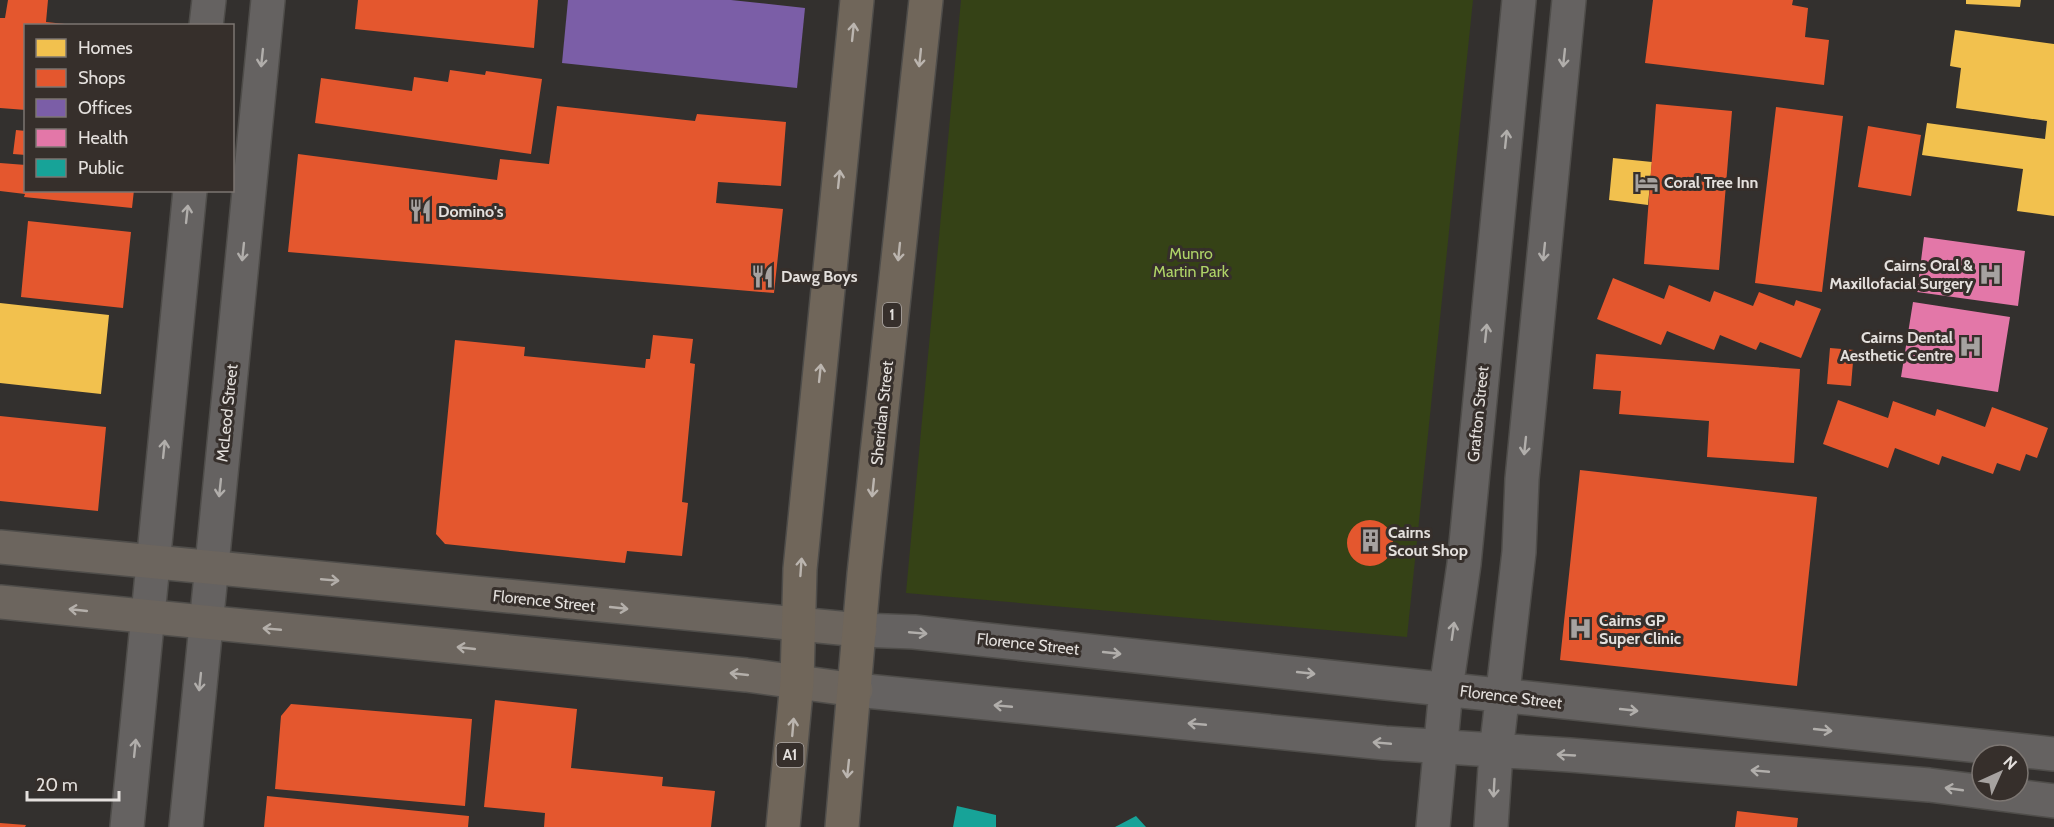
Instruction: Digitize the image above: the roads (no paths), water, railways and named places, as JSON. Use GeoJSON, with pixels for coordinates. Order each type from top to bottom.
{"type":"FeatureCollection","features":[{"type":"Feature","properties":{"kind":"highway"},"geometry":{"type":"LineString","coordinates":[[796,682],[800,568],[857,0]]}},
{"type":"Feature","properties":{"kind":"highway","name":"Sheridan Street"},"geometry":{"type":"LineString","coordinates":[[842,827],[860,630],[926,0]]}},
{"type":"Feature","properties":{"kind":"highway","name":"A1"},"geometry":{"type":"LineString","coordinates":[[783,827],[796,682]]}},
{"type":"Feature","properties":{"kind":"main road","name":"Florence Street"},"geometry":{"type":"LineString","coordinates":[[0,547],[798,626],[860,630]]}},
{"type":"Feature","properties":{"kind":"main road"},"geometry":{"type":"LineString","coordinates":[[0,602],[796,682],[856,690]]}},
{"type":"Feature","properties":{"kind":"street"},"geometry":{"type":"LineString","coordinates":[[206,24],[209,0]]}},
{"type":"Feature","properties":{"kind":"street","name":"McLeod Street"},"geometry":{"type":"LineString","coordinates":[[186,827],[268,0]]}},
{"type":"Feature","properties":{"kind":"street","name":"Grafton Street"},"geometry":{"type":"LineString","coordinates":[[1433,827],[1446,689],[1464,564],[1519,0]]}},
{"type":"Feature","properties":{"kind":"street"},"geometry":{"type":"LineString","coordinates":[[1491,827],[1496,752],[1517,566],[1523,468],[1569,0]]}},
{"type":"Feature","properties":{"kind":"street"},"geometry":{"type":"LineString","coordinates":[[127,827],[190,192]]}},
{"type":"Feature","properties":{"kind":"street"},"geometry":{"type":"LineString","coordinates":[[1464,564],[1480,576],[1492,577],[1501,577],[1517,566]]}},
{"type":"Feature","properties":{"kind":"street","name":"Florence Street"},"geometry":{"type":"LineString","coordinates":[[860,630],[926,634],[2054,754]]}},
{"type":"Feature","properties":{"kind":"street"},"geometry":{"type":"LineString","coordinates":[[856,690],[1440,748],[1570,755],[1929,785],[2054,801]]}},
{"type":"Feature","properties":{"kind":"place","name":"Coral Tree Inn"},"geometry":{"type":"Point","coordinates":[1646,182]}},
{"type":"Feature","properties":{"kind":"place","name":"Domino's"},"geometry":{"type":"Point","coordinates":[420,211]}},
{"type":"Feature","properties":{"kind":"place","name":"Cairns Oral & Maxillofacial Surgery"},"geometry":{"type":"Point","coordinates":[1991,274]}},
{"type":"Feature","properties":{"kind":"place","name":"Dawg Boys"},"geometry":{"type":"Point","coordinates":[763,276]}},
{"type":"Feature","properties":{"kind":"place","name":"Cairns Dental Aesthetic Centre"},"geometry":{"type":"Point","coordinates":[1971,346]}},
{"type":"Feature","properties":{"kind":"place","name":"Cairns Scout Shop"},"geometry":{"type":"Point","coordinates":[1370,541]}},
{"type":"Feature","properties":{"kind":"place","name":"Cairns GP Super Clinic"},"geometry":{"type":"Point","coordinates":[1581,629]}},
{"type":"Feature","properties":{"kind":"park label","name":"Munro Martin Park"},"geometry":{"type":"Point","coordinates":[1191,262]}}]}
